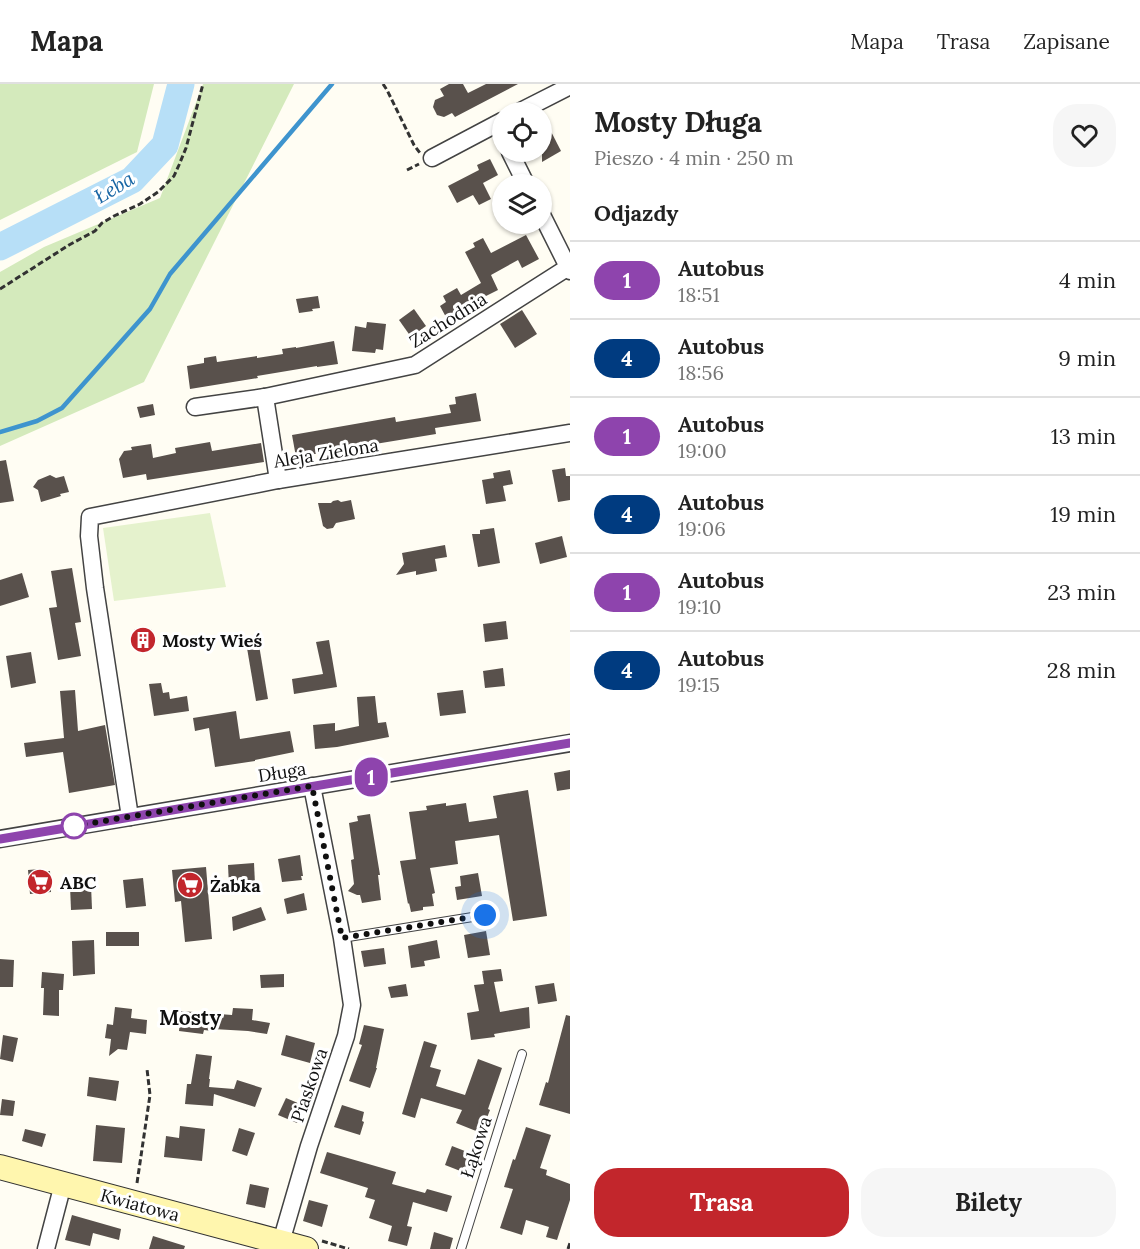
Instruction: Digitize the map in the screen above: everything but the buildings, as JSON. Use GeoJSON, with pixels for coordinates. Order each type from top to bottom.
{"type":"FeatureCollection","features":[{"type":"Feature","properties":{"kind":"main road","name":"Kwiatowa"},"geometry":{"type":"LineString","coordinates":[[0,1167],[280,1246],[306,1249]]}},
{"type":"Feature","properties":{"kind":"street"},"geometry":{"type":"LineString","coordinates":[[539,102],[570,86]]}},
{"type":"Feature","properties":{"kind":"street"},"geometry":{"type":"LineString","coordinates":[[432,158],[492,132]]}},
{"type":"Feature","properties":{"kind":"street"},"geometry":{"type":"LineString","coordinates":[[552,234],[569,268]]}},
{"type":"Feature","properties":{"kind":"street","name":"Zachodnia"},"geometry":{"type":"LineString","coordinates":[[195,407],[265,397],[415,364],[569,268]]}},
{"type":"Feature","properties":{"kind":"street"},"geometry":{"type":"LineString","coordinates":[[265,397],[278,480]]}},
{"type":"Feature","properties":{"kind":"street","name":"Aleja Zielona"},"geometry":{"type":"LineString","coordinates":[[130,817],[95,588],[89,536],[90,517],[278,480],[570,433]]}},
{"type":"Feature","properties":{"kind":"street","name":"Długa"},"geometry":{"type":"LineString","coordinates":[[0,839],[570,743]]}},
{"type":"Feature","properties":{"kind":"street","name":"Piaskowa"},"geometry":{"type":"LineString","coordinates":[[280,1246],[309,1146],[346,1036],[352,1005],[342,938],[312,786]]}},
{"type":"Feature","properties":{"kind":"street"},"geometry":{"type":"LineString","coordinates":[[46,1249],[63,1184]]}},
{"type":"Feature","properties":{"kind":"lane"},"geometry":{"type":"LineString","coordinates":[[342,938],[485,915]]}},
{"type":"Feature","properties":{"kind":"lane","name":"Łąkowa"},"geometry":{"type":"LineString","coordinates":[[461,1249],[522,1054]]}},
{"type":"Feature","properties":{"kind":"path"},"geometry":{"type":"LineString","coordinates":[[0,289],[95,231],[102,223],[140,204],[158,192],[174,176],[186,148],[203,84]]}},
{"type":"Feature","properties":{"kind":"path"},"geometry":{"type":"LineString","coordinates":[[382,84],[414,146],[422,155],[432,158]]}},
{"type":"Feature","properties":{"kind":"path"},"geometry":{"type":"LineString","coordinates":[[133,1203],[150,1095],[147,1070]]}},
{"type":"Feature","properties":{"kind":"path"},"geometry":{"type":"LineString","coordinates":[[568,1249],[570,1243]]}},
{"type":"Feature","properties":{"kind":"green space"},"geometry":{"type":"Polygon","coordinates":[[[0,84],[154,84],[137,152],[0,220],[0,84]]]}},
{"type":"Feature","properties":{"kind":"green space"},"geometry":{"type":"Polygon","coordinates":[[[203,84],[294,84],[144,382],[0,446],[0,272],[44,247],[160,198],[203,84]]]}},
{"type":"Feature","properties":{"kind":"green space"},"geometry":{"type":"Polygon","coordinates":[[[210,513],[226,587],[114,601],[103,528],[210,513]]]}},
{"type":"Feature","properties":{"kind":"waterway","name":"Łeba"},"geometry":{"type":"LineString","coordinates":[[0,247],[132,180],[165,145],[181,84]]}},
{"type":"Feature","properties":{"kind":"waterway"},"geometry":{"type":"LineString","coordinates":[[0,432],[37,421],[62,408],[150,309],[170,274],[332,84]]}},
{"type":"Feature","properties":{"kind":"bus line","name":"1"},"geometry":{"type":"LineString","coordinates":[[0,839],[570,743]]}},
{"type":"Feature","properties":{"kind":"place","name":"Mosty Wieś"},"geometry":{"type":"Point","coordinates":[143,640]}},
{"type":"Feature","properties":{"kind":"place","name":"ABC"},"geometry":{"type":"Point","coordinates":[40,882]}},
{"type":"Feature","properties":{"kind":"place","name":"Żabka"},"geometry":{"type":"Point","coordinates":[190,885]}},
{"type":"Feature","properties":{"kind":"district","name":"Mosty"},"geometry":{"type":"Point","coordinates":[190,1017]}},
{"type":"Feature","properties":{"kind":"route"},"geometry":{"type":"LineString","coordinates":[[74,826],[312,786],[342,938],[485,915]]}}]}
